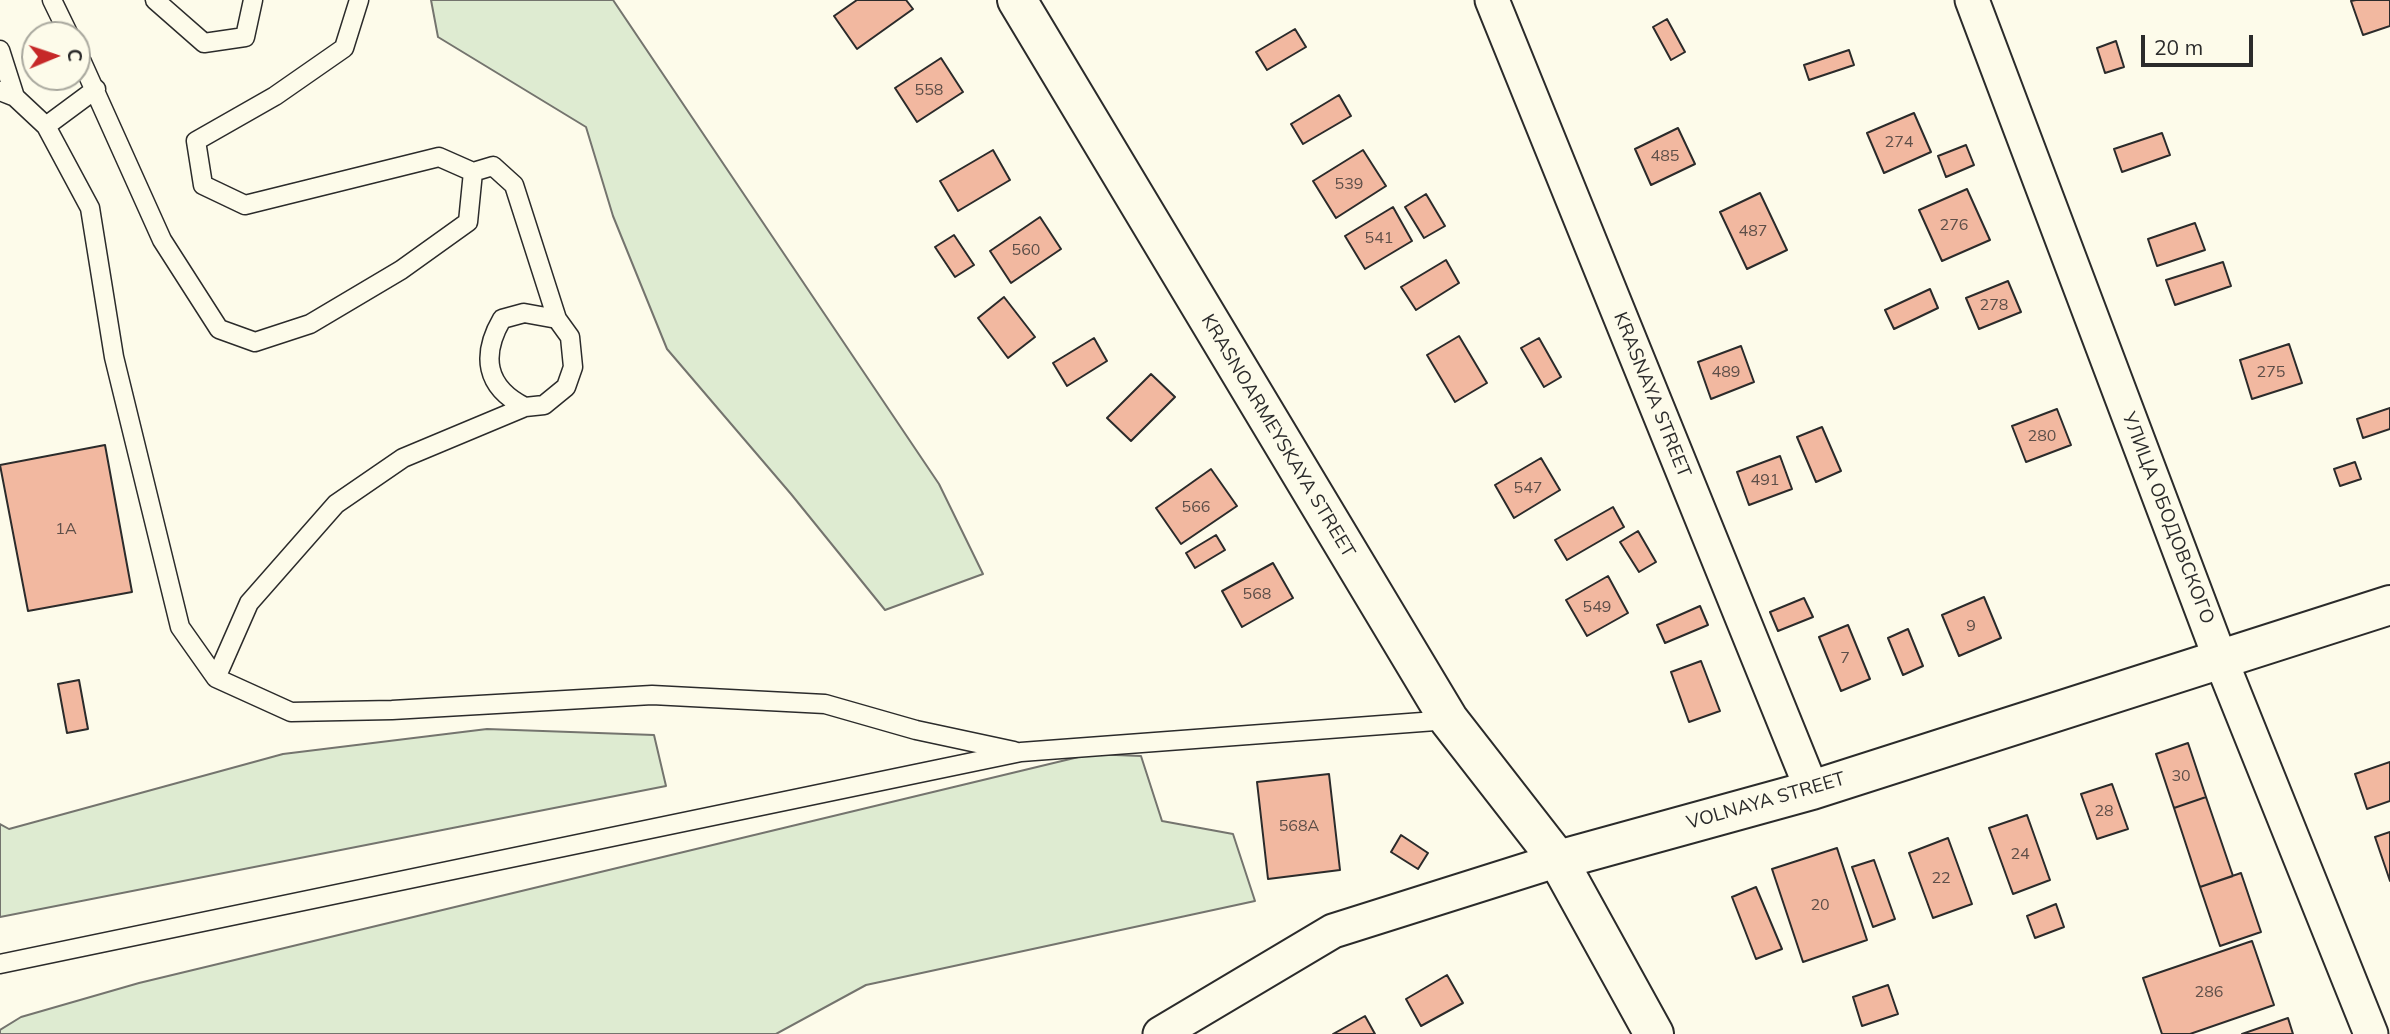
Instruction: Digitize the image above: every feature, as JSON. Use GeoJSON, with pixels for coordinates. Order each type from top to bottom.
{"type":"FeatureCollection","features":[{"type":"Feature","properties":{"kind":"main road","name":"KRASNOARMEYSKAYA STREET"},"geometry":{"type":"LineString","coordinates":[[1017,0],[1449,720],[1558,860],[1654,1034]]}},
{"type":"Feature","properties":{"kind":"main road","name":"VOLNAYA STREET"},"geometry":{"type":"LineString","coordinates":[[1558,860],[1812,790],[2390,605]]}},
{"type":"Feature","properties":{"kind":"street","name":"KRASNAYA STREET"},"geometry":{"type":"LineString","coordinates":[[1492,0],[1812,790]]}},
{"type":"Feature","properties":{"kind":"street","name":"УЛИЦА ОБОДОВСКОГО"},"geometry":{"type":"LineString","coordinates":[[1972,0],[2220,658],[2371,1034]]}},
{"type":"Feature","properties":{"kind":"street","name":"VOLNAYA STREET"},"geometry":{"type":"LineString","coordinates":[[1160,1034],[1333,931],[1558,860]]}},
{"type":"Feature","properties":{"kind":"lane"},"geometry":{"type":"LineString","coordinates":[[52,0],[62,21]]}},
{"type":"Feature","properties":{"kind":"lane"},"geometry":{"type":"LineString","coordinates":[[155,0],[204,43],[245,37],[253,0]]}},
{"type":"Feature","properties":{"kind":"lane"},"geometry":{"type":"LineString","coordinates":[[216,678],[249,603],[337,504],[403,458],[525,407],[544,405],[566,387],[573,367],[570,337],[557,319],[514,185],[493,166],[473,172],[439,157],[245,205],[203,185],[196,141],[275,96],[344,48],[359,0]]}},
{"type":"Feature","properties":{"kind":"lane"},"geometry":{"type":"LineString","coordinates":[[0,50],[7,94],[46,126],[90,208],[114,357],[180,627],[216,678],[291,712],[392,710],[652,695],[825,704],[916,730],[1021,752]]}},
{"type":"Feature","properties":{"kind":"lane"},"geometry":{"type":"LineString","coordinates":[[91,79],[162,240],[219,329],[255,342],[310,324],[401,270],[468,222],[473,172]]}},
{"type":"Feature","properties":{"kind":"lane"},"geometry":{"type":"LineString","coordinates":[[46,126],[96,89]]}},
{"type":"Feature","properties":{"kind":"lane"},"geometry":{"type":"LineString","coordinates":[[525,407],[507,398],[488,368],[492,337],[502,319],[524,313],[557,319]]}},
{"type":"Feature","properties":{"kind":"lane"},"geometry":{"type":"LineString","coordinates":[[0,964],[1021,752],[1449,720]]}},
{"type":"Feature","properties":{"kind":"green space"},"geometry":{"type":"Polygon","coordinates":[[[431,0],[613,0],[939,484],[983,574],[885,610],[791,494],[667,349],[613,216],[586,127],[438,37],[431,0]]]}},
{"type":"Feature","properties":{"kind":"green space"},"geometry":{"type":"Polygon","coordinates":[[[487,729],[654,735],[666,786],[0,917],[0,824],[9,829],[283,754],[487,729]]]}},
{"type":"Feature","properties":{"kind":"green space"},"geometry":{"type":"Polygon","coordinates":[[[1091,754],[1141,756],[1162,821],[1233,834],[1255,901],[866,985],[776,1034],[0,1034],[0,1030],[21,1017],[139,983],[1091,754]]]}},
{"type":"Feature","properties":{"kind":"building"},"geometry":{"type":"Polygon","coordinates":[[[857,0],[906,0],[913,9],[857,49],[834,16],[857,0]]]}},
{"type":"Feature","properties":{"kind":"building"},"geometry":{"type":"Polygon","coordinates":[[[2390,0],[2390,26],[2363,35],[2351,1],[2390,0]]]}},
{"type":"Feature","properties":{"kind":"building"},"geometry":{"type":"Polygon","coordinates":[[[1667,19],[1685,52],[1671,60],[1653,27],[1667,19]]]}},
{"type":"Feature","properties":{"kind":"building"},"geometry":{"type":"Polygon","coordinates":[[[1295,29],[1306,47],[1267,70],[1256,52],[1295,29]]]}},
{"type":"Feature","properties":{"kind":"building"},"geometry":{"type":"Polygon","coordinates":[[[2116,41],[2124,67],[2105,73],[2097,48],[2116,41]]]}},
{"type":"Feature","properties":{"kind":"building"},"geometry":{"type":"Polygon","coordinates":[[[1849,50],[1854,65],[1809,80],[1804,65],[1849,50]]]}},
{"type":"Feature","properties":{"kind":"building"},"geometry":{"type":"Polygon","coordinates":[[[941,58],[963,92],[917,122],[895,88],[941,58]]]}},
{"type":"Feature","properties":{"kind":"building"},"geometry":{"type":"Polygon","coordinates":[[[1339,95],[1351,116],[1303,144],[1291,124],[1339,95]]]}},
{"type":"Feature","properties":{"kind":"building"},"geometry":{"type":"Polygon","coordinates":[[[1914,113],[1931,152],[1884,173],[1867,133],[1914,113]]]}},
{"type":"Feature","properties":{"kind":"building"},"geometry":{"type":"Polygon","coordinates":[[[1678,128],[1695,164],[1651,185],[1635,149],[1678,128]]]}},
{"type":"Feature","properties":{"kind":"building"},"geometry":{"type":"Polygon","coordinates":[[[2162,133],[2170,155],[2122,172],[2114,149],[2162,133]]]}},
{"type":"Feature","properties":{"kind":"building"},"geometry":{"type":"Polygon","coordinates":[[[1966,145],[1974,165],[1946,177],[1938,156],[1966,145]]]}},
{"type":"Feature","properties":{"kind":"building"},"geometry":{"type":"Polygon","coordinates":[[[993,150],[1010,180],[958,211],[940,181],[993,150]]]}},
{"type":"Feature","properties":{"kind":"building"},"geometry":{"type":"Polygon","coordinates":[[[1363,150],[1386,186],[1336,218],[1313,181],[1363,150]]]}},
{"type":"Feature","properties":{"kind":"building"},"geometry":{"type":"Polygon","coordinates":[[[1967,189],[1990,240],[1942,261],[1919,210],[1967,189]]]}},
{"type":"Feature","properties":{"kind":"building"},"geometry":{"type":"Polygon","coordinates":[[[1760,193],[1787,250],[1747,269],[1720,212],[1760,193]]]}},
{"type":"Feature","properties":{"kind":"building"},"geometry":{"type":"Polygon","coordinates":[[[1426,194],[1445,226],[1424,238],[1405,207],[1426,194]]]}},
{"type":"Feature","properties":{"kind":"building"},"geometry":{"type":"Polygon","coordinates":[[[1393,207],[1412,241],[1365,269],[1345,236],[1393,207]]]}},
{"type":"Feature","properties":{"kind":"building"},"geometry":{"type":"Polygon","coordinates":[[[1040,217],[1061,249],[1011,283],[990,251],[1040,217]]]}},
{"type":"Feature","properties":{"kind":"building"},"geometry":{"type":"Polygon","coordinates":[[[2195,223],[2205,250],[2157,266],[2148,239],[2195,223]]]}},
{"type":"Feature","properties":{"kind":"building"},"geometry":{"type":"Polygon","coordinates":[[[954,235],[974,265],[955,277],[935,247],[954,235]]]}},
{"type":"Feature","properties":{"kind":"building"},"geometry":{"type":"Polygon","coordinates":[[[1446,260],[1459,283],[1416,310],[1401,287],[1446,260]]]}},
{"type":"Feature","properties":{"kind":"building"},"geometry":{"type":"Polygon","coordinates":[[[2223,262],[2231,286],[2175,305],[2166,280],[2223,262]]]}},
{"type":"Feature","properties":{"kind":"building"},"geometry":{"type":"Polygon","coordinates":[[[2008,281],[2021,312],[1979,329],[1966,298],[2008,281]]]}},
{"type":"Feature","properties":{"kind":"building"},"geometry":{"type":"Polygon","coordinates":[[[1930,289],[1938,308],[1894,329],[1885,310],[1930,289]]]}},
{"type":"Feature","properties":{"kind":"building"},"geometry":{"type":"Polygon","coordinates":[[[1004,297],[1035,337],[1008,358],[978,318],[1004,297]]]}},
{"type":"Feature","properties":{"kind":"building"},"geometry":{"type":"Polygon","coordinates":[[[1459,336],[1487,383],[1455,402],[1427,355],[1459,336]]]}},
{"type":"Feature","properties":{"kind":"building"},"geometry":{"type":"Polygon","coordinates":[[[1094,338],[1107,361],[1067,386],[1053,363],[1094,338]]]}},
{"type":"Feature","properties":{"kind":"building"},"geometry":{"type":"Polygon","coordinates":[[[1539,338],[1561,377],[1544,387],[1521,348],[1539,338]]]}},
{"type":"Feature","properties":{"kind":"building"},"geometry":{"type":"Polygon","coordinates":[[[2289,344],[2302,383],[2252,399],[2240,360],[2289,344]]]}},
{"type":"Feature","properties":{"kind":"building"},"geometry":{"type":"Polygon","coordinates":[[[1741,346],[1754,382],[1711,399],[1698,362],[1741,346]]]}},
{"type":"Feature","properties":{"kind":"building"},"geometry":{"type":"Polygon","coordinates":[[[1151,374],[1175,397],[1131,441],[1107,418],[1151,374]]]}},
{"type":"Feature","properties":{"kind":"building"},"geometry":{"type":"Polygon","coordinates":[[[2390,408],[2390,429],[2363,438],[2357,419],[2390,408]]]}},
{"type":"Feature","properties":{"kind":"building"},"geometry":{"type":"Polygon","coordinates":[[[2057,409],[2071,445],[2026,462],[2012,426],[2057,409]]]}},
{"type":"Feature","properties":{"kind":"building"},"geometry":{"type":"Polygon","coordinates":[[[1822,427],[1841,471],[1816,482],[1797,437],[1822,427]]]}},
{"type":"Feature","properties":{"kind":"building"},"geometry":{"type":"Polygon","coordinates":[[[105,445],[132,592],[28,611],[0,465],[105,445]]]}},
{"type":"Feature","properties":{"kind":"building"},"geometry":{"type":"Polygon","coordinates":[[[1780,456],[1792,489],[1749,505],[1737,472],[1780,456]]]}},
{"type":"Feature","properties":{"kind":"building"},"geometry":{"type":"Polygon","coordinates":[[[1541,458],[1560,490],[1514,518],[1495,485],[1541,458]]]}},
{"type":"Feature","properties":{"kind":"building"},"geometry":{"type":"Polygon","coordinates":[[[2355,462],[2361,479],[2340,486],[2334,469],[2355,462]]]}},
{"type":"Feature","properties":{"kind":"building"},"geometry":{"type":"Polygon","coordinates":[[[1211,469],[1237,506],[1181,544],[1156,508],[1211,469]]]}},
{"type":"Feature","properties":{"kind":"building"},"geometry":{"type":"Polygon","coordinates":[[[1613,507],[1624,527],[1567,560],[1555,540],[1613,507]]]}},
{"type":"Feature","properties":{"kind":"building"},"geometry":{"type":"Polygon","coordinates":[[[1638,531],[1656,562],[1639,572],[1620,542],[1638,531]]]}},
{"type":"Feature","properties":{"kind":"building"},"geometry":{"type":"Polygon","coordinates":[[[1216,535],[1225,550],[1195,568],[1186,553],[1216,535]]]}},
{"type":"Feature","properties":{"kind":"building"},"geometry":{"type":"Polygon","coordinates":[[[1273,563],[1293,598],[1242,627],[1222,591],[1273,563]]]}},
{"type":"Feature","properties":{"kind":"building"},"geometry":{"type":"Polygon","coordinates":[[[1608,576],[1628,613],[1587,636],[1566,600],[1608,576]]]}},
{"type":"Feature","properties":{"kind":"building"},"geometry":{"type":"Polygon","coordinates":[[[1984,597],[2001,638],[1959,656],[1942,615],[1984,597]]]}},
{"type":"Feature","properties":{"kind":"building"},"geometry":{"type":"Polygon","coordinates":[[[1804,598],[1813,617],[1778,631],[1770,612],[1804,598]]]}},
{"type":"Feature","properties":{"kind":"building"},"geometry":{"type":"Polygon","coordinates":[[[1700,606],[1708,625],[1665,643],[1657,625],[1700,606]]]}},
{"type":"Feature","properties":{"kind":"building"},"geometry":{"type":"Polygon","coordinates":[[[1848,625],[1870,679],[1841,691],[1819,637],[1848,625]]]}},
{"type":"Feature","properties":{"kind":"building"},"geometry":{"type":"Polygon","coordinates":[[[1908,629],[1923,666],[1903,675],[1888,638],[1908,629]]]}},
{"type":"Feature","properties":{"kind":"building"},"geometry":{"type":"Polygon","coordinates":[[[1701,661],[1720,711],[1689,722],[1671,672],[1701,661]]]}},
{"type":"Feature","properties":{"kind":"building"},"geometry":{"type":"Polygon","coordinates":[[[79,680],[88,729],[67,733],[58,684],[79,680]]]}},
{"type":"Feature","properties":{"kind":"building"},"geometry":{"type":"Polygon","coordinates":[[[2188,743],[2206,797],[2174,808],[2156,754],[2188,743]]]}},
{"type":"Feature","properties":{"kind":"building"},"geometry":{"type":"Polygon","coordinates":[[[2390,762],[2390,801],[2367,809],[2355,774],[2390,762]]]}},
{"type":"Feature","properties":{"kind":"building"},"geometry":{"type":"Polygon","coordinates":[[[1329,774],[1340,870],[1268,879],[1257,782],[1329,774]]]}},
{"type":"Feature","properties":{"kind":"building"},"geometry":{"type":"Polygon","coordinates":[[[2112,784],[2128,829],[2097,839],[2081,794],[2112,784]]]}},
{"type":"Feature","properties":{"kind":"building"},"geometry":{"type":"Polygon","coordinates":[[[2206,797],[2233,876],[2200,887],[2174,808],[2206,797]]]}},
{"type":"Feature","properties":{"kind":"building"},"geometry":{"type":"Polygon","coordinates":[[[2027,815],[2050,880],[2013,894],[1989,828],[2027,815]]]}},
{"type":"Feature","properties":{"kind":"building"},"geometry":{"type":"Polygon","coordinates":[[[2390,832],[2390,881],[2375,837],[2390,832]]]}},
{"type":"Feature","properties":{"kind":"building"},"geometry":{"type":"Polygon","coordinates":[[[1401,835],[1428,853],[1418,869],[1391,852],[1401,835]]]}},
{"type":"Feature","properties":{"kind":"building"},"geometry":{"type":"Polygon","coordinates":[[[1948,838],[1972,904],[1933,918],[1909,853],[1948,838]]]}},
{"type":"Feature","properties":{"kind":"building"},"geometry":{"type":"Polygon","coordinates":[[[1837,848],[1867,940],[1803,962],[1772,869],[1837,848]]]}},
{"type":"Feature","properties":{"kind":"building"},"geometry":{"type":"Polygon","coordinates":[[[1874,860],[1895,919],[1873,927],[1852,867],[1874,860]]]}},
{"type":"Feature","properties":{"kind":"building"},"geometry":{"type":"Polygon","coordinates":[[[2241,873],[2261,932],[2220,946],[2200,887],[2241,873]]]}},
{"type":"Feature","properties":{"kind":"building"},"geometry":{"type":"Polygon","coordinates":[[[1756,887],[1782,949],[1756,959],[1732,897],[1756,887]]]}},
{"type":"Feature","properties":{"kind":"building"},"geometry":{"type":"Polygon","coordinates":[[[2056,904],[2064,927],[2035,938],[2027,916],[2056,904]]]}},
{"type":"Feature","properties":{"kind":"building"},"geometry":{"type":"Polygon","coordinates":[[[2252,941],[2274,1005],[2190,1034],[2162,1034],[2143,978],[2252,941]]]}},
{"type":"Feature","properties":{"kind":"building"},"geometry":{"type":"Polygon","coordinates":[[[1447,975],[1463,1003],[1421,1026],[1406,999],[1447,975]]]}},
{"type":"Feature","properties":{"kind":"building"},"geometry":{"type":"Polygon","coordinates":[[[1888,985],[1898,1014],[1862,1026],[1853,997],[1888,985]]]}},
{"type":"Feature","properties":{"kind":"building"},"geometry":{"type":"Polygon","coordinates":[[[1365,1016],[1375,1034],[1333,1034],[1365,1016]]]}},
{"type":"Feature","properties":{"kind":"building"},"geometry":{"type":"Polygon","coordinates":[[[2288,1018],[2293,1034],[2242,1034],[2288,1018]]]}}]}
